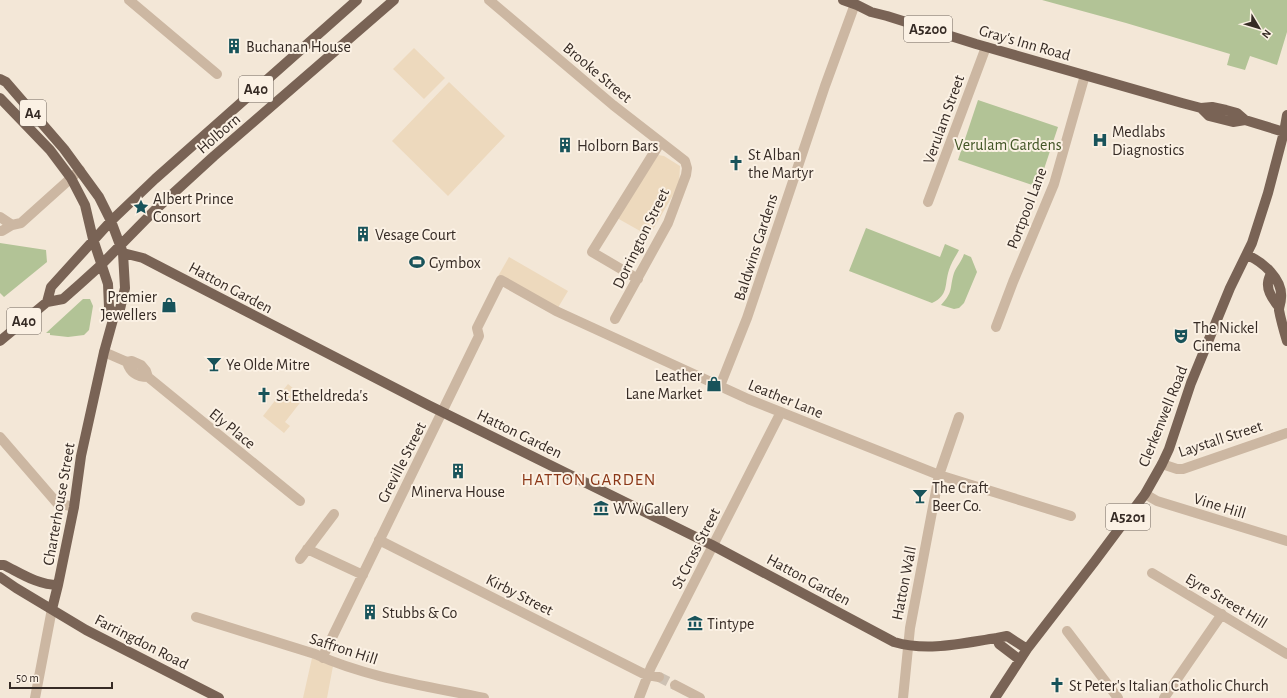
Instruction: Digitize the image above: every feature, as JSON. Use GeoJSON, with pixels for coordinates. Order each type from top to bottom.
{"type":"FeatureCollection","features":[{"type":"Feature","properties":{"kind":"main road","name":"Holborn"},"geometry":{"type":"LineString","coordinates":[[112,219],[222,118],[357,0]]}},
{"type":"Feature","properties":{"kind":"main road","name":"Holborn"},"geometry":{"type":"LineString","coordinates":[[122,249],[155,210],[214,156],[394,0]]}},
{"type":"Feature","properties":{"kind":"main road","name":"Gray's Inn Road"},"geometry":{"type":"LineString","coordinates":[[843,0],[871,12],[1182,103],[1201,108],[1212,107],[1237,113],[1244,120],[1285,133]]}},
{"type":"Feature","properties":{"kind":"main road","name":"A4"},"geometry":{"type":"LineString","coordinates":[[0,79],[6,82],[80,170],[112,219],[122,249]]}},
{"type":"Feature","properties":{"kind":"main road","name":"A4"},"geometry":{"type":"LineString","coordinates":[[0,98],[43,142],[71,178],[85,204],[101,265]]}},
{"type":"Feature","properties":{"kind":"main road","name":"Clerkenwell Road"},"geometry":{"type":"LineString","coordinates":[[995,698],[1028,649],[1096,561],[1145,494],[1162,464],[1169,449],[1191,383],[1230,288],[1252,243],[1285,133],[1287,115]]}},
{"type":"Feature","properties":{"kind":"main road","name":"A40"},"geometry":{"type":"LineString","coordinates":[[47,302],[51,287],[112,219]]}},
{"type":"Feature","properties":{"kind":"main road","name":"A40"},"geometry":{"type":"LineString","coordinates":[[0,341],[47,302],[63,299],[101,265],[122,249]]}},
{"type":"Feature","properties":{"kind":"main road","name":"Hatton Garden"},"geometry":{"type":"LineString","coordinates":[[122,249],[143,258],[443,412],[712,545],[894,642],[908,646],[948,646],[1007,636],[1028,649]]}},
{"type":"Feature","properties":{"kind":"main road","name":"Charterhouse Street"},"geometry":{"type":"LineString","coordinates":[[52,609],[74,506],[81,456],[104,352],[114,316],[120,309],[125,288],[122,249]]}},
{"type":"Feature","properties":{"kind":"main road"},"geometry":{"type":"LineString","coordinates":[[1247,254],[1260,261],[1271,273],[1268,283],[1273,299],[1279,307],[1287,341]]}},
{"type":"Feature","properties":{"kind":"main road"},"geometry":{"type":"LineString","coordinates":[[101,265],[108,284],[109,307],[114,316]]}},
{"type":"Feature","properties":{"kind":"main road"},"geometry":{"type":"LineString","coordinates":[[0,565],[4,565],[28,578],[42,583],[58,585]]}},
{"type":"Feature","properties":{"kind":"main road","name":"Farringdon Road"},"geometry":{"type":"LineString","coordinates":[[0,577],[86,630],[219,698]]}},
{"type":"Feature","properties":{"kind":"main road"},"geometry":{"type":"LineString","coordinates":[[997,638],[999,644],[1020,660]]}},
{"type":"Feature","properties":{"kind":"street"},"geometry":{"type":"LineString","coordinates":[[129,0],[217,74]]}},
{"type":"Feature","properties":{"kind":"street","name":"Brooke Street"},"geometry":{"type":"LineString","coordinates":[[489,0],[613,105],[684,161],[687,168]]}},
{"type":"Feature","properties":{"kind":"street","name":"Baldwins Gardens"},"geometry":{"type":"LineString","coordinates":[[720,386],[747,318],[820,101],[855,4]]}},
{"type":"Feature","properties":{"kind":"street","name":"Verulam Street"},"geometry":{"type":"LineString","coordinates":[[928,202],[986,46]]}},
{"type":"Feature","properties":{"kind":"street","name":"Portpool Lane"},"geometry":{"type":"LineString","coordinates":[[996,327],[1012,282],[1054,184],[1085,75]]}},
{"type":"Feature","properties":{"kind":"street"},"geometry":{"type":"LineString","coordinates":[[638,279],[592,252],[660,143]]}},
{"type":"Feature","properties":{"kind":"street","name":"Dorrington Street"},"geometry":{"type":"LineString","coordinates":[[615,319],[668,223],[684,182],[687,168]]}},
{"type":"Feature","properties":{"kind":"street"},"geometry":{"type":"LineString","coordinates":[[0,231],[12,225],[21,223],[80,170]]}},
{"type":"Feature","properties":{"kind":"street"},"geometry":{"type":"LineString","coordinates":[[0,217],[12,225]]}},
{"type":"Feature","properties":{"kind":"street","name":"Leather Lane"},"geometry":{"type":"LineString","coordinates":[[501,280],[556,311],[720,386],[781,412],[939,475],[1071,516]]}},
{"type":"Feature","properties":{"kind":"street","name":"Greville Street"},"geometry":{"type":"LineString","coordinates":[[323,658],[479,336],[477,328],[501,280]]}},
{"type":"Feature","properties":{"kind":"street","name":"Ely Place"},"geometry":{"type":"LineString","coordinates":[[104,352],[126,362],[132,361],[141,365],[146,371],[148,377],[300,501]]}},
{"type":"Feature","properties":{"kind":"street","name":"St Cross Street"},"geometry":{"type":"LineString","coordinates":[[639,698],[647,675],[781,412]]}},
{"type":"Feature","properties":{"kind":"street"},"geometry":{"type":"LineString","coordinates":[[939,475],[959,417]]}},
{"type":"Feature","properties":{"kind":"street","name":"Laystall Street"},"geometry":{"type":"LineString","coordinates":[[1162,464],[1177,469],[1182,468],[1287,432]]}},
{"type":"Feature","properties":{"kind":"street"},"geometry":{"type":"LineString","coordinates":[[0,437],[57,503],[74,506]]}},
{"type":"Feature","properties":{"kind":"street","name":"Hatton Wall"},"geometry":{"type":"LineString","coordinates":[[903,698],[910,628],[939,475]]}},
{"type":"Feature","properties":{"kind":"street","name":"Vine Hill"},"geometry":{"type":"LineString","coordinates":[[1145,494],[1157,501],[1287,541]]}},
{"type":"Feature","properties":{"kind":"street"},"geometry":{"type":"LineString","coordinates":[[300,559],[334,514]]}},
{"type":"Feature","properties":{"kind":"street","name":"Kirby Street"},"geometry":{"type":"LineString","coordinates":[[379,540],[647,675],[659,677]]}},
{"type":"Feature","properties":{"kind":"street"},"geometry":{"type":"LineString","coordinates":[[307,549],[363,575]]}},
{"type":"Feature","properties":{"kind":"street","name":"Eyre Street Hill"},"geometry":{"type":"LineString","coordinates":[[1152,573],[1287,654]]}},
{"type":"Feature","properties":{"kind":"street","name":"Charterhouse Street"},"geometry":{"type":"LineString","coordinates":[[35,698],[52,609]]}},
{"type":"Feature","properties":{"kind":"street"},"geometry":{"type":"LineString","coordinates":[[1164,698],[1222,614]]}},
{"type":"Feature","properties":{"kind":"street","name":"Saffron Hill"},"geometry":{"type":"LineString","coordinates":[[196,617],[315,654],[372,674],[484,698]]}},
{"type":"Feature","properties":{"kind":"street"},"geometry":{"type":"LineString","coordinates":[[1067,631],[1118,698]]}},
{"type":"Feature","properties":{"kind":"street"},"geometry":{"type":"LineString","coordinates":[[675,684],[700,698]]}},
{"type":"Feature","properties":{"kind":"green space"},"geometry":{"type":"Polygon","coordinates":[[[1042,0],[1287,0],[1287,32],[1277,65],[1250,56],[1245,70],[1227,65],[1230,54],[1042,0]]]}},
{"type":"Feature","properties":{"kind":"green space","name":"Verulam Gardens"},"geometry":{"type":"Polygon","coordinates":[[[978,100],[1058,127],[1038,187],[958,160],[978,100]]]}},
{"type":"Feature","properties":{"kind":"green space"},"geometry":{"type":"Polygon","coordinates":[[[866,228],[940,257],[945,244],[959,250],[950,267],[944,293],[941,297],[932,303],[849,271],[866,228]]]}},
{"type":"Feature","properties":{"kind":"green space"},"geometry":{"type":"Polygon","coordinates":[[[0,243],[46,250],[47,262],[4,297],[0,293],[0,243]]]}},
{"type":"Feature","properties":{"kind":"green space"},"geometry":{"type":"Polygon","coordinates":[[[964,254],[971,257],[977,272],[964,303],[959,308],[954,309],[941,305],[950,293],[954,273],[964,254]]]}},
{"type":"Feature","properties":{"kind":"green space"},"geometry":{"type":"Polygon","coordinates":[[[83,299],[90,299],[93,306],[89,330],[84,335],[68,337],[50,335],[50,333],[46,333],[83,299]]]}},
{"type":"Feature","properties":{"kind":"shaded area"},"geometry":{"type":"Polygon","coordinates":[[[414,48],[445,78],[424,99],[393,69],[414,48]]]}},
{"type":"Feature","properties":{"kind":"shaded area"},"geometry":{"type":"Polygon","coordinates":[[[449,82],[505,136],[448,196],[392,141],[449,82]]]}},
{"type":"Feature","properties":{"kind":"shaded area"},"geometry":{"type":"Polygon","coordinates":[[[658,155],[664,156],[680,166],[679,185],[649,236],[617,218],[658,155]]]}},
{"type":"Feature","properties":{"kind":"shaded area"},"geometry":{"type":"Polygon","coordinates":[[[509,257],[568,291],[556,311],[497,278],[509,257]]]}},
{"type":"Feature","properties":{"kind":"shaded area"},"geometry":{"type":"Polygon","coordinates":[[[288,384],[294,389],[293,392],[303,399],[285,422],[290,426],[284,433],[263,416],[288,384]]]}},
{"type":"Feature","properties":{"kind":"shaded area"},"geometry":{"type":"Polygon","coordinates":[[[312,658],[333,666],[327,698],[303,698],[312,658]]]}},
{"type":"Feature","properties":{"kind":"tunnel"},"geometry":{"type":"LineString","coordinates":[[659,677],[675,685]]}},
{"type":"Feature","properties":{"kind":"place","name":"Buchanan House"},"geometry":{"type":"Point","coordinates":[234,46]}},
{"type":"Feature","properties":{"kind":"place","name":"Medlabs Diagnostics"},"geometry":{"type":"Point","coordinates":[1100,140]}},
{"type":"Feature","properties":{"kind":"place","name":"Holborn Bars"},"geometry":{"type":"Point","coordinates":[565,145]}},
{"type":"Feature","properties":{"kind":"place","name":"St Alban the Martyr"},"geometry":{"type":"Point","coordinates":[736,163]}},
{"type":"Feature","properties":{"kind":"place","name":"Albert Prince Consort"},"geometry":{"type":"Point","coordinates":[141,207]}},
{"type":"Feature","properties":{"kind":"place","name":"Vesage Court"},"geometry":{"type":"Point","coordinates":[363,234]}},
{"type":"Feature","properties":{"kind":"place","name":"Gymbox"},"geometry":{"type":"Point","coordinates":[417,262]}},
{"type":"Feature","properties":{"kind":"place","name":"Premier Jewellers"},"geometry":{"type":"Point","coordinates":[169,305]}},
{"type":"Feature","properties":{"kind":"place","name":"The Nickel Cinema"},"geometry":{"type":"Point","coordinates":[1181,336]}},
{"type":"Feature","properties":{"kind":"place","name":"Ye Olde Mitre"},"geometry":{"type":"Point","coordinates":[214,364]}},
{"type":"Feature","properties":{"kind":"place","name":"Leather Lane Market"},"geometry":{"type":"Point","coordinates":[714,384]}},
{"type":"Feature","properties":{"kind":"place","name":"St Etheldreda's"},"geometry":{"type":"Point","coordinates":[264,395]}},
{"type":"Feature","properties":{"kind":"place","name":"Minerva House"},"geometry":{"type":"Point","coordinates":[458,471]}},
{"type":"Feature","properties":{"kind":"place","name":"The Craft Beer Co."},"geometry":{"type":"Point","coordinates":[920,496]}},
{"type":"Feature","properties":{"kind":"place","name":"WW Gallery"},"geometry":{"type":"Point","coordinates":[601,508]}},
{"type":"Feature","properties":{"kind":"place","name":"Stubbs & Co"},"geometry":{"type":"Point","coordinates":[370,612]}},
{"type":"Feature","properties":{"kind":"place","name":"Tintype"},"geometry":{"type":"Point","coordinates":[695,623]}},
{"type":"Feature","properties":{"kind":"place","name":"St Peter's Italian Catholic Church"},"geometry":{"type":"Point","coordinates":[1057,685]}},
{"type":"Feature","properties":{"kind":"district","name":"HATTON GARDEN"},"geometry":{"type":"Point","coordinates":[589,479]}}]}
